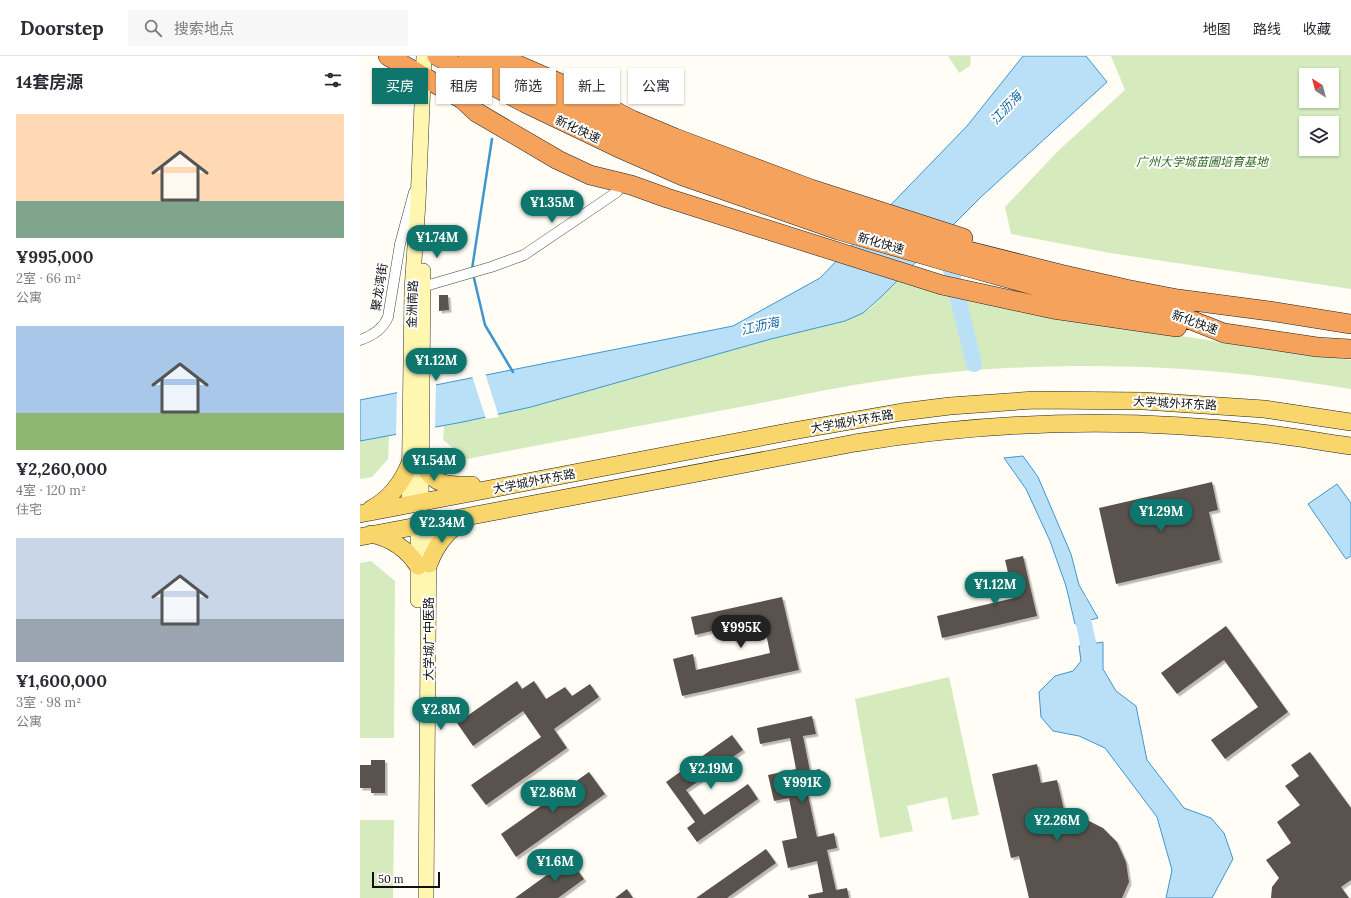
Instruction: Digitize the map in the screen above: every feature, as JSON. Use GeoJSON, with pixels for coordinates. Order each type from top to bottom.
{"type":"FeatureCollection","features":[{"type":"Feature","properties":{"kind":"highway"},"geometry":{"type":"LineString","coordinates":[[388,56],[409,68]]}},
{"type":"Feature","properties":{"kind":"highway","name":"新化快速"},"geometry":{"type":"LineString","coordinates":[[437,56],[518,100],[572,127],[677,173],[726,192],[838,230],[1044,288],[1178,315],[1224,333],[1317,347],[1351,349]]}},
{"type":"Feature","properties":{"kind":"highway","name":"新化快速"},"geometry":{"type":"LineString","coordinates":[[468,56],[566,105],[686,157],[769,189],[902,234],[1074,278],[1178,299],[1351,324]]}},
{"type":"Feature","properties":{"kind":"highway"},"geometry":{"type":"LineString","coordinates":[[497,56],[571,88],[632,120],[675,138],[839,198],[1040,262],[1234,306]]}},
{"type":"Feature","properties":{"kind":"highway"},"geometry":{"type":"LineString","coordinates":[[428,79],[462,99],[476,112],[558,160],[590,175],[625,183],[667,198],[942,285],[1053,308],[1224,333]]}},
{"type":"Feature","properties":{"kind":"main road","name":"金洲南路"},"geometry":{"type":"LineString","coordinates":[[423,68],[424,56]]}},
{"type":"Feature","properties":{"kind":"main road","name":"金洲南路"},"geometry":{"type":"LineString","coordinates":[[415,504],[417,316],[422,287],[433,56]]}},
{"type":"Feature","properties":{"kind":"main road","name":"金洲南路"},"geometry":{"type":"LineString","coordinates":[[417,316],[412,290],[422,104]]}},
{"type":"Feature","properties":{"kind":"main road","name":"大学城外环东路"},"geometry":{"type":"LineString","coordinates":[[362,513],[793,431],[902,412],[968,405],[1026,400],[1125,400],[1264,409],[1351,422]]}},
{"type":"Feature","properties":{"kind":"main road","name":"大学城外环东路"},"geometry":{"type":"LineString","coordinates":[[365,536],[855,444],[929,432],[1000,426],[1092,423],[1156,425],[1262,433],[1351,446]]}},
{"type":"Feature","properties":{"kind":"main road"},"geometry":{"type":"LineString","coordinates":[[362,513],[374,508],[390,496],[402,480],[416,456],[431,475],[443,484],[477,485],[498,488]]}},
{"type":"Feature","properties":{"kind":"main road"},"geometry":{"type":"LineString","coordinates":[[365,536],[387,540],[401,547],[413,558],[424,565],[442,540],[456,526],[471,516]]}},
{"type":"Feature","properties":{"kind":"main road","name":"大学城广中医路"},"geometry":{"type":"LineString","coordinates":[[424,525],[426,898]]}},
{"type":"Feature","properties":{"kind":"main road","name":"大学城广中医路"},"geometry":{"type":"LineString","coordinates":[[416,898],[424,565]]}},
{"type":"Feature","properties":{"kind":"street","name":"聚龙湾街"},"geometry":{"type":"LineString","coordinates":[[360,340],[380,329],[386,323],[400,244],[406,218],[419,178]]}},
{"type":"Feature","properties":{"kind":"street"},"geometry":{"type":"LineString","coordinates":[[422,287],[492,267],[529,252],[617,192]]}},
{"type":"Feature","properties":{"kind":"green space"},"geometry":{"type":"Polygon","coordinates":[[[948,56],[970,56],[970,66],[959,73],[948,56]]]}},
{"type":"Feature","properties":{"kind":"green space","name":"广州大学城苗圃培育基地"},"geometry":{"type":"Polygon","coordinates":[[[1111,56],[1351,56],[1351,289],[1110,253],[1011,234],[1005,207],[1058,151],[1125,90],[1111,56]]]}},
{"type":"Feature","properties":{"kind":"green space"},"geometry":{"type":"Polygon","coordinates":[[[906,272],[1156,332],[1265,349],[1351,360],[1351,389],[1301,381],[1202,370],[1103,366],[1004,368],[899,378],[846,386],[467,459],[443,440],[444,426],[771,339],[845,321],[869,309],[906,272]]]}},
{"type":"Feature","properties":{"kind":"green space"},"geometry":{"type":"Polygon","coordinates":[[[389,436],[388,459],[372,477],[360,479],[360,441],[389,436]]]}},
{"type":"Feature","properties":{"kind":"green space"},"geometry":{"type":"Polygon","coordinates":[[[371,561],[395,581],[394,738],[360,738],[360,563],[371,561]]]}},
{"type":"Feature","properties":{"kind":"green space"},"geometry":{"type":"Polygon","coordinates":[[[949,677],[979,815],[952,820],[947,797],[907,806],[913,831],[880,838],[855,699],[949,677]]]}},
{"type":"Feature","properties":{"kind":"green space"},"geometry":{"type":"Polygon","coordinates":[[[360,820],[394,820],[393,898],[360,898],[360,820]]]}},
{"type":"Feature","properties":{"kind":"water","name":"江沥海"},"geometry":{"type":"Polygon","coordinates":[[[1023,56],[1086,56],[1107,82],[981,197],[863,313],[845,321],[771,339],[531,407],[463,422],[360,441],[360,400],[733,326],[820,278],[967,126],[1023,56]]]}},
{"type":"Feature","properties":{"kind":"water"},"geometry":{"type":"Polygon","coordinates":[[[1023,456],[1038,477],[1071,554],[1079,585],[1098,618],[1075,624],[1066,586],[1050,541],[1026,489],[1004,458],[1023,456]]]}},
{"type":"Feature","properties":{"kind":"water"},"geometry":{"type":"Polygon","coordinates":[[[1337,484],[1351,503],[1351,556],[1346,559],[1308,504],[1337,484]]]}},
{"type":"Feature","properties":{"kind":"water"},"geometry":{"type":"Polygon","coordinates":[[[1103,642],[1103,669],[1116,691],[1136,706],[1147,760],[1184,808],[1211,818],[1224,833],[1233,859],[1212,898],[1166,898],[1172,870],[1157,817],[1105,748],[1079,736],[1053,731],[1041,717],[1039,692],[1055,676],[1073,671],[1081,661],[1079,646],[1103,642]]]}},
{"type":"Feature","properties":{"kind":"pier"},"geometry":{"type":"Polygon","coordinates":[[[485,373],[499,417],[486,419],[472,376],[485,373]]]}},
{"type":"Feature","properties":{"kind":"pier"},"geometry":{"type":"Polygon","coordinates":[[[436,383],[435,429],[396,436],[397,390],[436,383]]]}},
{"type":"Feature","properties":{"kind":"building"},"geometry":{"type":"Polygon","coordinates":[[[439,295],[448,295],[449,310],[439,311],[439,295]]]}},
{"type":"Feature","properties":{"kind":"building"},"geometry":{"type":"Polygon","coordinates":[[[1212,482],[1218,510],[1209,512],[1220,560],[1116,584],[1099,508],[1212,482]]]}},
{"type":"Feature","properties":{"kind":"building"},"geometry":{"type":"Polygon","coordinates":[[[1023,556],[1037,616],[942,638],[937,616],[1014,598],[1005,560],[1023,556]]]}},
{"type":"Feature","properties":{"kind":"building"},"geometry":{"type":"Polygon","coordinates":[[[782,597],[799,670],[682,696],[673,659],[693,654],[696,670],[770,653],[763,619],[695,635],[691,617],[782,597]]]}},
{"type":"Feature","properties":{"kind":"building"},"geometry":{"type":"Polygon","coordinates":[[[1226,626],[1288,712],[1225,759],[1211,740],[1258,707],[1224,660],[1177,694],[1161,673],[1226,626]]]}},
{"type":"Feature","properties":{"kind":"building"},"geometry":{"type":"Polygon","coordinates":[[[517,681],[522,689],[534,681],[546,699],[565,687],[572,696],[590,684],[599,697],[554,729],[567,748],[486,805],[471,785],[541,737],[523,711],[473,746],[457,723],[517,681]]]}},
{"type":"Feature","properties":{"kind":"building"},"geometry":{"type":"Polygon","coordinates":[[[812,716],[816,734],[803,736],[810,771],[820,769],[824,786],[807,790],[817,837],[834,833],[837,848],[827,850],[836,890],[847,888],[849,898],[809,898],[808,895],[823,892],[817,861],[788,868],[782,841],[797,838],[789,798],[774,801],[768,775],[796,769],[790,738],[760,744],[757,728],[812,716]]]}},
{"type":"Feature","properties":{"kind":"building"},"geometry":{"type":"Polygon","coordinates":[[[732,735],[743,750],[686,790],[704,815],[748,784],[758,799],[697,842],[687,828],[695,822],[666,782],[732,735]]]}},
{"type":"Feature","properties":{"kind":"building"},"geometry":{"type":"Polygon","coordinates":[[[1310,752],[1351,808],[1351,880],[1341,887],[1349,898],[1271,898],[1272,887],[1279,878],[1266,860],[1291,843],[1277,822],[1300,805],[1285,786],[1299,776],[1291,765],[1310,752]]]}},
{"type":"Feature","properties":{"kind":"building"},"geometry":{"type":"Polygon","coordinates":[[[371,760],[385,760],[385,793],[371,793],[371,788],[360,788],[360,765],[371,765],[371,760]]]}},
{"type":"Feature","properties":{"kind":"building"},"geometry":{"type":"Polygon","coordinates":[[[1037,764],[1041,783],[1057,780],[1066,818],[1087,820],[1103,828],[1117,842],[1126,862],[1129,882],[1122,898],[1029,898],[1019,856],[1011,858],[992,774],[1037,764]]]}},
{"type":"Feature","properties":{"kind":"building"},"geometry":{"type":"Polygon","coordinates":[[[589,772],[605,794],[516,857],[501,834],[589,772]]]}},
{"type":"Feature","properties":{"kind":"building"},"geometry":{"type":"Polygon","coordinates":[[[766,849],[776,863],[727,898],[696,898],[766,849]]]}},
{"type":"Feature","properties":{"kind":"building"},"geometry":{"type":"Polygon","coordinates":[[[569,859],[584,879],[558,898],[515,898],[569,859]]]}},
{"type":"Feature","properties":{"kind":"building"},"geometry":{"type":"Polygon","coordinates":[[[627,889],[633,898],[615,898],[627,889]]]}},
{"type":"Feature","properties":{"kind":"waterway"},"geometry":{"type":"LineString","coordinates":[[472,269],[492,139]]}},
{"type":"Feature","properties":{"kind":"waterway"},"geometry":{"type":"LineString","coordinates":[[947,253],[974,364]]}},
{"type":"Feature","properties":{"kind":"waterway"},"geometry":{"type":"LineString","coordinates":[[473,274],[485,325],[513,372]]}},
{"type":"Feature","properties":{"kind":"waterway"},"geometry":{"type":"LineString","coordinates":[[1079,601],[1093,666]]}}]}
